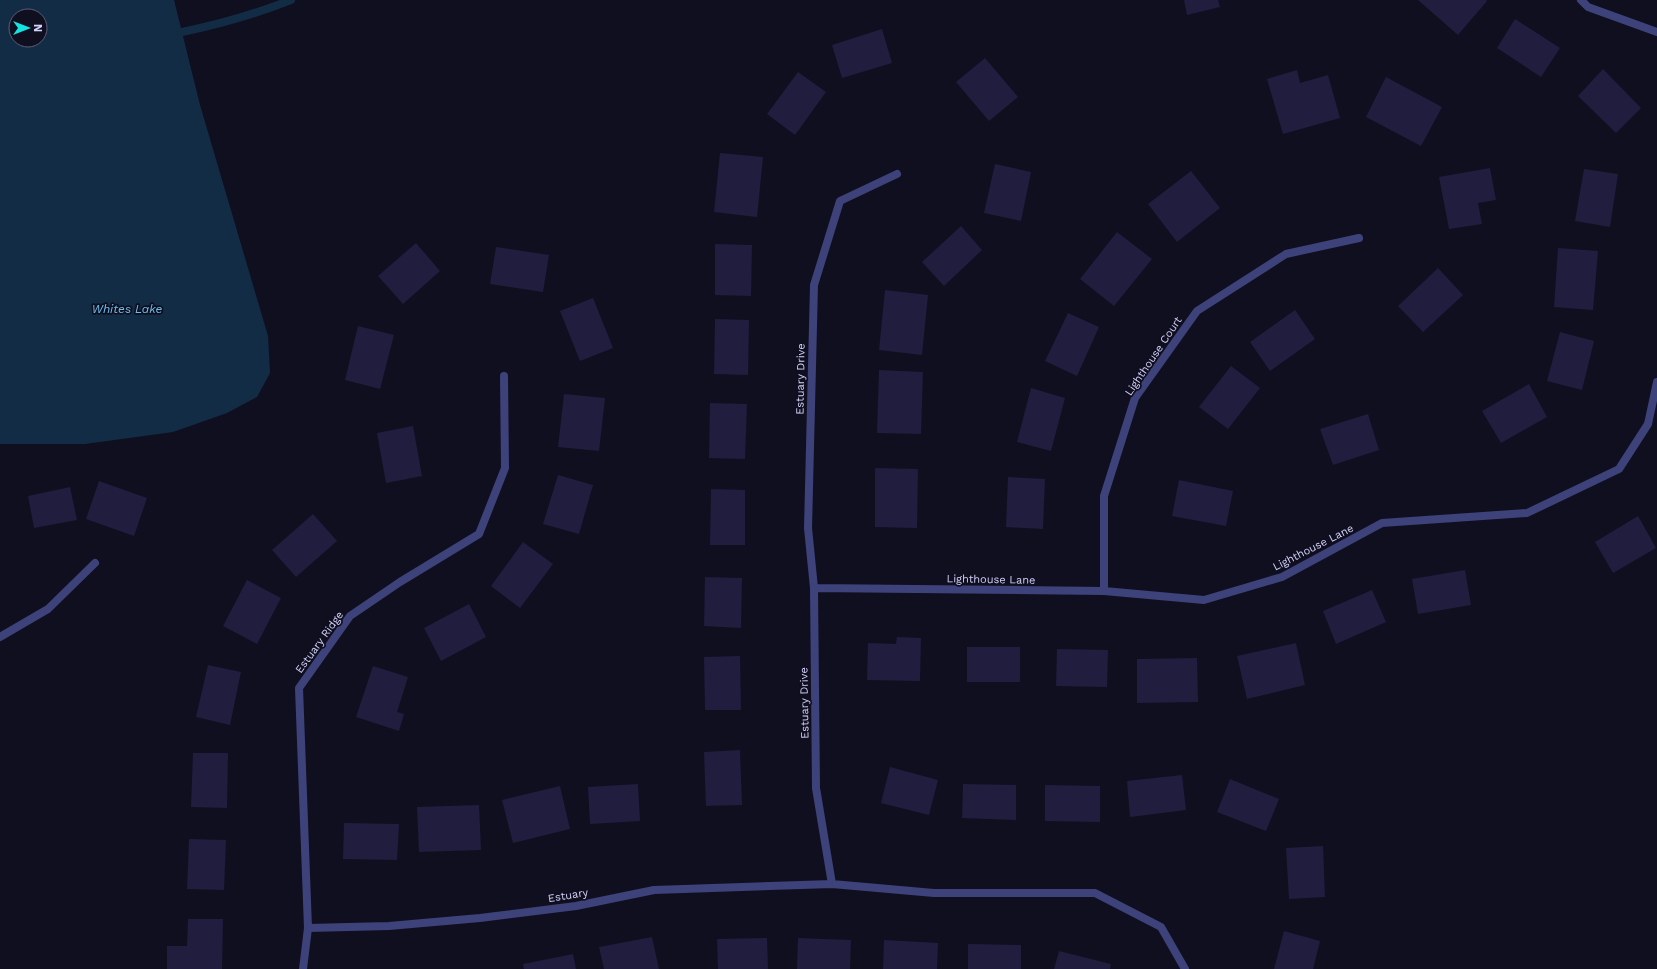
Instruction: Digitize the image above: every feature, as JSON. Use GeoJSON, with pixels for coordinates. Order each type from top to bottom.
{"type":"FeatureCollection","features":[{"type":"Feature","properties":{"kind":"street"},"geometry":{"type":"LineString","coordinates":[[1581,0],[1588,7],[1657,32]]}},
{"type":"Feature","properties":{"kind":"street","name":"Estuary Drive"},"geometry":{"type":"LineString","coordinates":[[832,884],[816,788],[814,588],[808,528],[814,285],[840,201],[897,174]]}},
{"type":"Feature","properties":{"kind":"street","name":"Lighthouse Court"},"geometry":{"type":"LineString","coordinates":[[1104,591],[1104,496],[1135,398],[1192,318],[1197,312],[1286,254],[1359,238]]}},
{"type":"Feature","properties":{"kind":"street","name":"Estuary Ridge"},"geometry":{"type":"LineString","coordinates":[[303,969],[308,928],[299,688],[350,616],[400,582],[479,534],[505,468],[504,376]]}},
{"type":"Feature","properties":{"kind":"street","name":"Lighthouse Lane"},"geometry":{"type":"LineString","coordinates":[[814,588],[1104,591],[1204,600],[1282,577],[1382,523],[1527,512],[1619,469],[1648,424],[1657,382]]}},
{"type":"Feature","properties":{"kind":"street"},"geometry":{"type":"LineString","coordinates":[[0,637],[48,609],[95,563]]}},
{"type":"Feature","properties":{"kind":"street"},"geometry":{"type":"LineString","coordinates":[[832,884],[934,893],[1095,893],[1161,926],[1185,969]]}},
{"type":"Feature","properties":{"kind":"street","name":"Estuary"},"geometry":{"type":"LineString","coordinates":[[308,928],[389,926],[480,918],[576,906],[654,890],[832,884]]}},
{"type":"Feature","properties":{"kind":"water","name":"Whites Lake"},"geometry":{"type":"Polygon","coordinates":[[[0,0],[174,0],[200,105],[268,336],[270,373],[257,397],[227,413],[173,432],[85,444],[0,444],[0,0]]]}},
{"type":"Feature","properties":{"kind":"building"},"geometry":{"type":"Polygon","coordinates":[[[1184,0],[1218,0],[1220,7],[1187,15],[1184,0]]]}},
{"type":"Feature","properties":{"kind":"building"},"geometry":{"type":"Polygon","coordinates":[[[1418,0],[1486,0],[1487,1],[1458,35],[1418,0]]]}},
{"type":"Feature","properties":{"kind":"building"},"geometry":{"type":"Polygon","coordinates":[[[1515,19],[1560,48],[1541,77],[1497,48],[1515,19]]]}},
{"type":"Feature","properties":{"kind":"building"},"geometry":{"type":"Polygon","coordinates":[[[882,29],[892,63],[842,78],[832,45],[882,29]]]}},
{"type":"Feature","properties":{"kind":"building"},"geometry":{"type":"Polygon","coordinates":[[[985,58],[1018,97],[989,121],[956,82],[985,58]]]}},
{"type":"Feature","properties":{"kind":"building"},"geometry":{"type":"Polygon","coordinates":[[[1603,69],[1641,108],[1616,133],[1578,96],[1603,69]]]}},
{"type":"Feature","properties":{"kind":"building"},"geometry":{"type":"Polygon","coordinates":[[[1297,70],[1300,83],[1328,75],[1340,118],[1283,134],[1267,79],[1297,70]]]}},
{"type":"Feature","properties":{"kind":"building"},"geometry":{"type":"Polygon","coordinates":[[[798,72],[826,92],[795,135],[767,114],[798,72]]]}},
{"type":"Feature","properties":{"kind":"building"},"geometry":{"type":"Polygon","coordinates":[[[1386,77],[1442,107],[1421,146],[1366,117],[1386,77]]]}},
{"type":"Feature","properties":{"kind":"building"},"geometry":{"type":"Polygon","coordinates":[[[720,153],[763,157],[757,217],[714,212],[720,153]]]}},
{"type":"Feature","properties":{"kind":"building"},"geometry":{"type":"Polygon","coordinates":[[[995,164],[1031,172],[1021,221],[984,213],[995,164]]]}},
{"type":"Feature","properties":{"kind":"building"},"geometry":{"type":"Polygon","coordinates":[[[1490,168],[1496,200],[1478,203],[1482,224],[1449,229],[1439,177],[1490,168]]]}},
{"type":"Feature","properties":{"kind":"building"},"geometry":{"type":"Polygon","coordinates":[[[1584,169],[1618,174],[1610,227],[1575,221],[1584,169]]]}},
{"type":"Feature","properties":{"kind":"building"},"geometry":{"type":"Polygon","coordinates":[[[1191,171],[1220,208],[1177,242],[1148,204],[1191,171]]]}},
{"type":"Feature","properties":{"kind":"building"},"geometry":{"type":"Polygon","coordinates":[[[961,226],[982,250],[944,286],[922,262],[961,226]]]}},
{"type":"Feature","properties":{"kind":"building"},"geometry":{"type":"Polygon","coordinates":[[[1117,232],[1152,259],[1114,306],[1080,279],[1117,232]]]}},
{"type":"Feature","properties":{"kind":"building"},"geometry":{"type":"Polygon","coordinates":[[[416,243],[440,271],[403,304],[378,276],[416,243]]]}},
{"type":"Feature","properties":{"kind":"building"},"geometry":{"type":"Polygon","coordinates":[[[715,244],[752,245],[751,296],[715,295],[715,244]]]}},
{"type":"Feature","properties":{"kind":"building"},"geometry":{"type":"Polygon","coordinates":[[[496,247],[549,255],[543,292],[490,284],[496,247]]]}},
{"type":"Feature","properties":{"kind":"building"},"geometry":{"type":"Polygon","coordinates":[[[1558,248],[1598,251],[1593,310],[1554,307],[1558,248]]]}},
{"type":"Feature","properties":{"kind":"building"},"geometry":{"type":"Polygon","coordinates":[[[1438,268],[1463,295],[1423,332],[1398,306],[1438,268]]]}},
{"type":"Feature","properties":{"kind":"building"},"geometry":{"type":"Polygon","coordinates":[[[885,290],[928,295],[922,355],[879,350],[885,290]]]}},
{"type":"Feature","properties":{"kind":"building"},"geometry":{"type":"Polygon","coordinates":[[[593,298],[613,348],[580,361],[560,311],[593,298]]]}},
{"type":"Feature","properties":{"kind":"building"},"geometry":{"type":"Polygon","coordinates":[[[1295,310],[1315,339],[1270,371],[1250,342],[1295,310]]]}},
{"type":"Feature","properties":{"kind":"building"},"geometry":{"type":"Polygon","coordinates":[[[1068,313],[1099,327],[1077,376],[1045,361],[1068,313]]]}},
{"type":"Feature","properties":{"kind":"building"},"geometry":{"type":"Polygon","coordinates":[[[715,319],[749,320],[748,375],[714,374],[715,319]]]}},
{"type":"Feature","properties":{"kind":"building"},"geometry":{"type":"Polygon","coordinates":[[[358,326],[394,335],[380,389],[345,380],[358,326]]]}},
{"type":"Feature","properties":{"kind":"building"},"geometry":{"type":"Polygon","coordinates":[[[1560,332],[1594,341],[1582,390],[1547,381],[1560,332]]]}},
{"type":"Feature","properties":{"kind":"building"},"geometry":{"type":"Polygon","coordinates":[[[1231,366],[1260,388],[1228,429],[1199,407],[1231,366]]]}},
{"type":"Feature","properties":{"kind":"building"},"geometry":{"type":"Polygon","coordinates":[[[879,370],[923,372],[921,434],[877,433],[879,370]]]}},
{"type":"Feature","properties":{"kind":"building"},"geometry":{"type":"Polygon","coordinates":[[[1529,384],[1547,417],[1501,443],[1482,411],[1529,384]]]}},
{"type":"Feature","properties":{"kind":"building"},"geometry":{"type":"Polygon","coordinates":[[[1031,388],[1065,398],[1051,451],[1017,442],[1031,388]]]}},
{"type":"Feature","properties":{"kind":"building"},"geometry":{"type":"Polygon","coordinates":[[[564,394],[605,398],[599,451],[558,447],[564,394]]]}},
{"type":"Feature","properties":{"kind":"building"},"geometry":{"type":"Polygon","coordinates":[[[710,403],[747,404],[745,459],[709,458],[710,403]]]}},
{"type":"Feature","properties":{"kind":"building"},"geometry":{"type":"Polygon","coordinates":[[[1368,414],[1379,450],[1333,465],[1320,429],[1368,414]]]}},
{"type":"Feature","properties":{"kind":"building"},"geometry":{"type":"Polygon","coordinates":[[[413,426],[422,476],[386,483],[377,433],[413,426]]]}},
{"type":"Feature","properties":{"kind":"building"},"geometry":{"type":"Polygon","coordinates":[[[875,468],[918,469],[917,528],[875,527],[875,468]]]}},
{"type":"Feature","properties":{"kind":"building"},"geometry":{"type":"Polygon","coordinates":[[[558,475],[593,485],[579,534],[543,524],[558,475]]]}},
{"type":"Feature","properties":{"kind":"building"},"geometry":{"type":"Polygon","coordinates":[[[1008,477],[1045,479],[1043,529],[1006,527],[1008,477]]]}},
{"type":"Feature","properties":{"kind":"building"},"geometry":{"type":"Polygon","coordinates":[[[1179,480],[1233,491],[1226,526],[1172,516],[1179,480]]]}},
{"type":"Feature","properties":{"kind":"building"},"geometry":{"type":"Polygon","coordinates":[[[99,481],[147,498],[134,536],[86,519],[99,481]]]}},
{"type":"Feature","properties":{"kind":"building"},"geometry":{"type":"Polygon","coordinates":[[[70,487],[77,520],[34,528],[28,496],[70,487]]]}},
{"type":"Feature","properties":{"kind":"building"},"geometry":{"type":"Polygon","coordinates":[[[711,489],[745,490],[745,545],[710,545],[711,489]]]}},
{"type":"Feature","properties":{"kind":"building"},"geometry":{"type":"Polygon","coordinates":[[[313,514],[337,541],[296,577],[272,550],[313,514]]]}},
{"type":"Feature","properties":{"kind":"building"},"geometry":{"type":"Polygon","coordinates":[[[1638,516],[1656,548],[1613,573],[1595,542],[1638,516]]]}},
{"type":"Feature","properties":{"kind":"building"},"geometry":{"type":"Polygon","coordinates":[[[523,542],[553,564],[520,608],[491,586],[523,542]]]}},
{"type":"Feature","properties":{"kind":"building"},"geometry":{"type":"Polygon","coordinates":[[[1465,570],[1471,605],[1418,614],[1412,579],[1465,570]]]}},
{"type":"Feature","properties":{"kind":"building"},"geometry":{"type":"Polygon","coordinates":[[[705,577],[742,578],[741,628],[704,626],[705,577]]]}},
{"type":"Feature","properties":{"kind":"building"},"geometry":{"type":"Polygon","coordinates":[[[247,580],[281,598],[257,644],[223,626],[247,580]]]}},
{"type":"Feature","properties":{"kind":"building"},"geometry":{"type":"Polygon","coordinates":[[[1372,590],[1386,622],[1336,644],[1323,611],[1372,590]]]}},
{"type":"Feature","properties":{"kind":"building"},"geometry":{"type":"Polygon","coordinates":[[[469,604],[486,637],[441,661],[424,628],[469,604]]]}},
{"type":"Feature","properties":{"kind":"building"},"geometry":{"type":"Polygon","coordinates":[[[897,637],[921,638],[920,681],[867,680],[868,643],[896,644],[897,637]]]}},
{"type":"Feature","properties":{"kind":"building"},"geometry":{"type":"Polygon","coordinates":[[[1296,643],[1305,685],[1247,699],[1237,656],[1296,643]]]}},
{"type":"Feature","properties":{"kind":"building"},"geometry":{"type":"Polygon","coordinates":[[[967,647],[1020,647],[1020,682],[967,682],[967,647]]]}},
{"type":"Feature","properties":{"kind":"building"},"geometry":{"type":"Polygon","coordinates":[[[1057,649],[1108,650],[1107,687],[1056,686],[1057,649]]]}},
{"type":"Feature","properties":{"kind":"building"},"geometry":{"type":"Polygon","coordinates":[[[740,656],[741,710],[705,710],[704,657],[740,656]]]}},
{"type":"Feature","properties":{"kind":"building"},"geometry":{"type":"Polygon","coordinates":[[[1197,658],[1198,702],[1137,703],[1137,659],[1197,658]]]}},
{"type":"Feature","properties":{"kind":"building"},"geometry":{"type":"Polygon","coordinates":[[[208,665],[241,672],[230,725],[196,717],[208,665]]]}},
{"type":"Feature","properties":{"kind":"building"},"geometry":{"type":"Polygon","coordinates":[[[373,666],[408,677],[397,712],[404,714],[399,731],[356,717],[373,666]]]}},
{"type":"Feature","properties":{"kind":"building"},"geometry":{"type":"Polygon","coordinates":[[[740,750],[742,805],[706,806],[704,752],[740,750]]]}},
{"type":"Feature","properties":{"kind":"building"},"geometry":{"type":"Polygon","coordinates":[[[193,753],[228,753],[227,808],[191,807],[193,753]]]}},
{"type":"Feature","properties":{"kind":"building"},"geometry":{"type":"Polygon","coordinates":[[[890,767],[938,780],[929,815],[881,803],[890,767]]]}},
{"type":"Feature","properties":{"kind":"building"},"geometry":{"type":"Polygon","coordinates":[[[1182,775],[1186,810],[1130,817],[1127,781],[1182,775]]]}},
{"type":"Feature","properties":{"kind":"building"},"geometry":{"type":"Polygon","coordinates":[[[1230,779],[1279,799],[1266,831],[1217,812],[1230,779]]]}},
{"type":"Feature","properties":{"kind":"building"},"geometry":{"type":"Polygon","coordinates":[[[638,784],[640,821],[590,824],[588,787],[638,784]]]}},
{"type":"Feature","properties":{"kind":"building"},"geometry":{"type":"Polygon","coordinates":[[[963,784],[1016,785],[1016,820],[962,818],[963,784]]]}},
{"type":"Feature","properties":{"kind":"building"},"geometry":{"type":"Polygon","coordinates":[[[1045,785],[1100,786],[1100,822],[1045,821],[1045,785]]]}},
{"type":"Feature","properties":{"kind":"building"},"geometry":{"type":"Polygon","coordinates":[[[560,786],[570,829],[513,843],[502,800],[560,786]]]}},
{"type":"Feature","properties":{"kind":"building"},"geometry":{"type":"Polygon","coordinates":[[[479,805],[481,850],[419,852],[417,807],[479,805]]]}},
{"type":"Feature","properties":{"kind":"building"},"geometry":{"type":"Polygon","coordinates":[[[344,823],[399,824],[397,860],[343,859],[344,823]]]}},
{"type":"Feature","properties":{"kind":"building"},"geometry":{"type":"Polygon","coordinates":[[[189,839],[226,840],[224,890],[187,889],[189,839]]]}},
{"type":"Feature","properties":{"kind":"building"},"geometry":{"type":"Polygon","coordinates":[[[1323,846],[1325,897],[1289,899],[1286,848],[1323,846]]]}},
{"type":"Feature","properties":{"kind":"building"},"geometry":{"type":"Polygon","coordinates":[[[188,919],[223,919],[222,969],[167,969],[167,946],[187,946],[188,919]]]}},
{"type":"Feature","properties":{"kind":"building"},"geometry":{"type":"Polygon","coordinates":[[[1284,931],[1320,941],[1313,969],[1274,969],[1284,931]]]}},
{"type":"Feature","properties":{"kind":"building"},"geometry":{"type":"Polygon","coordinates":[[[652,937],[659,969],[604,969],[599,947],[652,937]]]}},
{"type":"Feature","properties":{"kind":"building"},"geometry":{"type":"Polygon","coordinates":[[[767,938],[768,969],[718,969],[717,939],[767,938]]]}},
{"type":"Feature","properties":{"kind":"building"},"geometry":{"type":"Polygon","coordinates":[[[798,938],[851,940],[850,969],[797,969],[798,938]]]}},
{"type":"Feature","properties":{"kind":"building"},"geometry":{"type":"Polygon","coordinates":[[[884,940],[938,943],[937,969],[883,969],[884,940]]]}},
{"type":"Feature","properties":{"kind":"building"},"geometry":{"type":"Polygon","coordinates":[[[968,944],[1021,945],[1021,969],[968,969],[968,944]]]}},
{"type":"Feature","properties":{"kind":"building"},"geometry":{"type":"Polygon","coordinates":[[[1059,951],[1111,964],[1110,969],[1054,969],[1059,951]]]}},
{"type":"Feature","properties":{"kind":"building"},"geometry":{"type":"Polygon","coordinates":[[[573,954],[576,969],[524,969],[523,964],[573,954]]]}},
{"type":"Feature","properties":{"kind":"waterway"},"geometry":{"type":"LineString","coordinates":[[182,32],[237,19],[291,0]]}}]}
